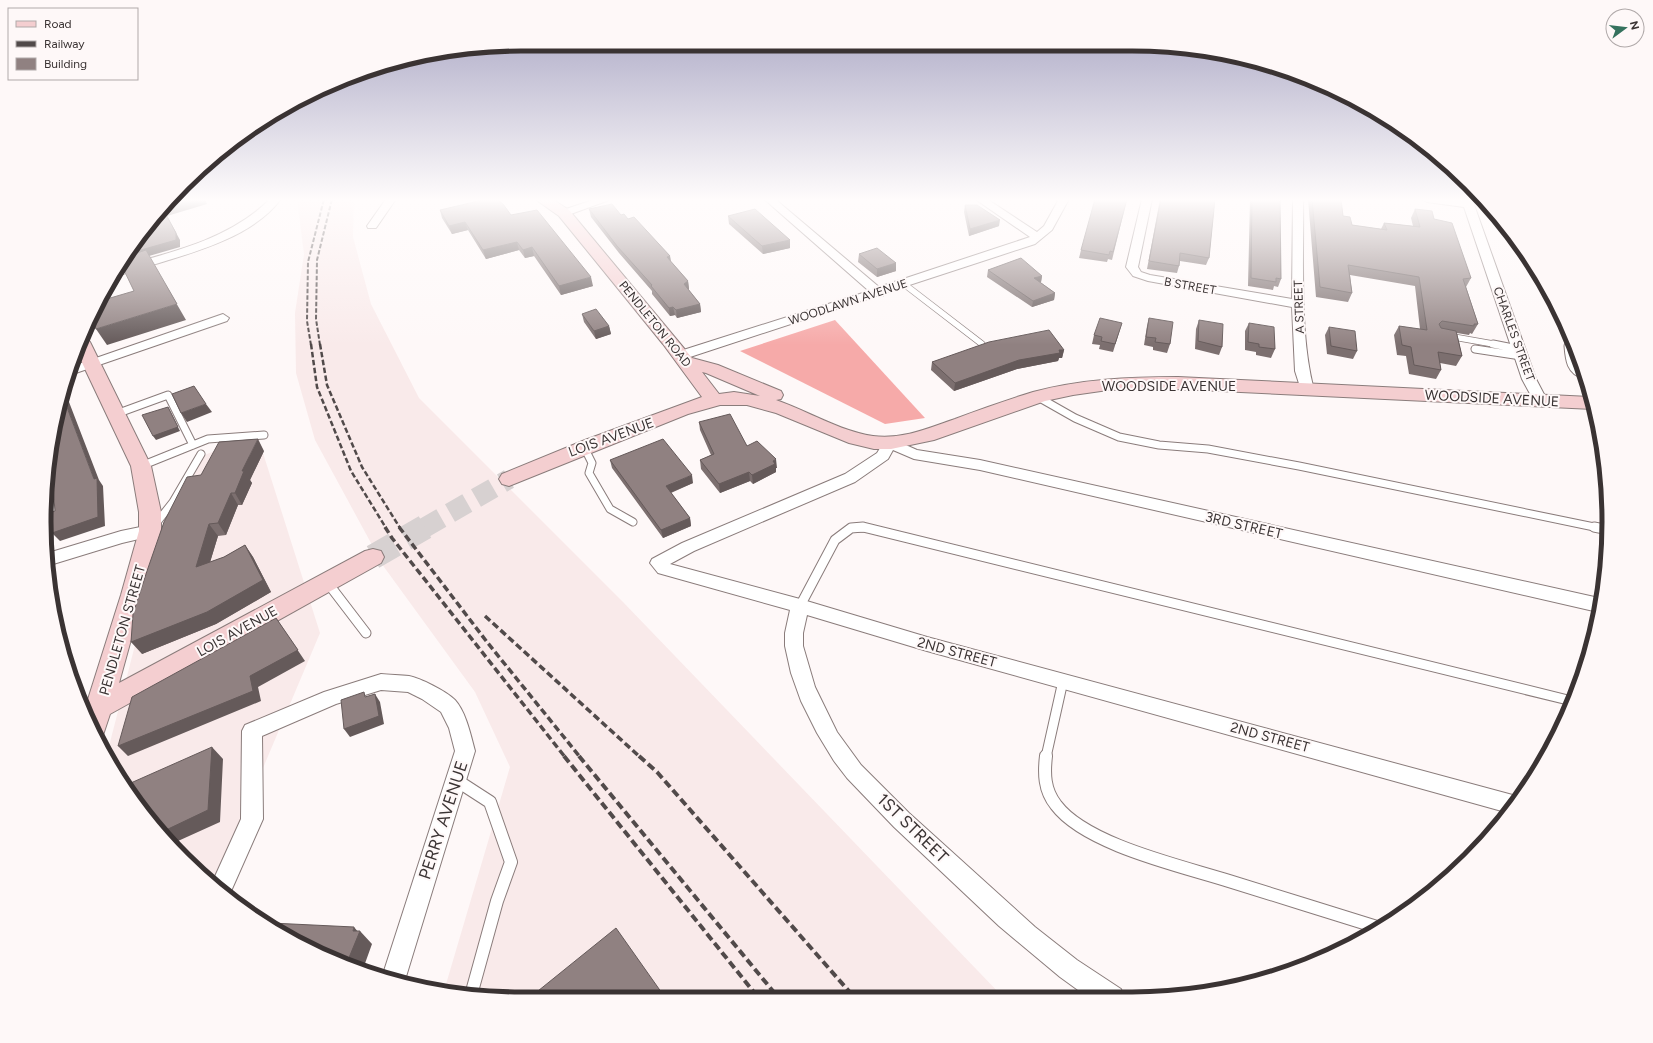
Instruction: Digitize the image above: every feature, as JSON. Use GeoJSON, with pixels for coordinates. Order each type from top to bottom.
{"type":"FeatureCollection","features":[{"type":"Feature","properties":{"kind":"street"},"geometry":{"type":"LineString","coordinates":[[124,269],[192,248]]}},
{"type":"Feature","properties":{"kind":"street","name":"PENDLETON ROAD"},"geometry":{"type":"LineString","coordinates":[[592,248],[684,359],[714,400]]}},
{"type":"Feature","properties":{"kind":"street"},"geometry":{"type":"LineString","coordinates":[[826,248],[879,293]]}},
{"type":"Feature","properties":{"kind":"street","name":"WOODLAWN AVENUE"},"geometry":{"type":"LineString","coordinates":[[684,359],[1016,248]]}},
{"type":"Feature","properties":{"kind":"street","name":"B STREET"},"geometry":{"type":"LineString","coordinates":[[1136,248],[1132,267],[1137,274],[1155,279],[1298,304]]}},
{"type":"Feature","properties":{"kind":"street","name":"A STREET"},"geometry":{"type":"LineString","coordinates":[[1298,248],[1298,304],[1302,372],[1308,390]]}},
{"type":"Feature","properties":{"kind":"street","name":"CHARLES STREET"},"geometry":{"type":"LineString","coordinates":[[1482,248],[1529,378],[1540,400]]}},
{"type":"Feature","properties":{"kind":"street"},"geometry":{"type":"LineString","coordinates":[[76,369],[223,318]]}},
{"type":"Feature","properties":{"kind":"street","name":"PENDLETON STREET"},"geometry":{"type":"LineString","coordinates":[[84,348],[141,466],[150,512],[150,531],[97,716]]}},
{"type":"Feature","properties":{"kind":"street"},"geometry":{"type":"LineString","coordinates":[[684,359],[809,409],[848,436]]}},
{"type":"Feature","properties":{"kind":"street","name":"WOODSIDE AVENUE"},"geometry":{"type":"LineString","coordinates":[[714,400],[747,398],[772,405],[848,436],[873,442],[890,444],[924,437],[1038,397],[1084,387],[1140,383],[1587,403]]}},
{"type":"Feature","properties":{"kind":"street","name":"LOIS AVENUE"},"geometry":{"type":"LineString","coordinates":[[509,479],[558,456],[690,407],[714,400]]}},
{"type":"Feature","properties":{"kind":"street","name":"3RD STREET"},"geometry":{"type":"LineString","coordinates":[[890,444],[914,454],[980,465],[1595,604]]}},
{"type":"Feature","properties":{"kind":"street","name":"2ND STREET"},"geometry":{"type":"LineString","coordinates":[[890,444],[883,456],[850,478],[688,547],[658,562],[664,569],[730,589],[800,606],[927,644],[1508,803]]}},
{"type":"Feature","properties":{"kind":"street"},"geometry":{"type":"LineString","coordinates":[[53,559],[121,537],[150,531]]}},
{"type":"Feature","properties":{"kind":"street","name":"LOIS AVENUE"},"geometry":{"type":"LineString","coordinates":[[97,716],[327,582],[373,557]]}},
{"type":"Feature","properties":{"kind":"street","name":"1ST STREET"},"geometry":{"type":"LineString","coordinates":[[800,606],[794,632],[799,667],[820,719],[845,758],[868,785],[916,832],[1046,952],[1101,992]]}},
{"type":"Feature","properties":{"kind":"street","name":"PERRY AVENUE"},"geometry":{"type":"LineString","coordinates":[[222,885],[252,819],[252,731],[331,698],[381,682],[410,684],[429,693],[448,706],[459,727],[465,751],[395,974]]}},
{"type":"Feature","properties":{"kind":"lane"},"geometry":{"type":"LineString","coordinates":[[904,284],[982,344]]}},
{"type":"Feature","properties":{"kind":"lane"},"geometry":{"type":"LineString","coordinates":[[1438,334],[1520,352]]}},
{"type":"Feature","properties":{"kind":"lane"},"geometry":{"type":"LineString","coordinates":[[1568,346],[1569,363],[1577,371]]}},
{"type":"Feature","properties":{"kind":"lane"},"geometry":{"type":"LineString","coordinates":[[1475,349],[1520,352]]}},
{"type":"Feature","properties":{"kind":"lane"},"geometry":{"type":"LineString","coordinates":[[116,414],[168,395],[193,445]]}},
{"type":"Feature","properties":{"kind":"lane"},"geometry":{"type":"LineString","coordinates":[[1038,397],[1075,418],[1119,437],[1159,445],[1208,449],[1299,466],[1602,529]]}},
{"type":"Feature","properties":{"kind":"lane"},"geometry":{"type":"LineString","coordinates":[[141,466],[208,439],[264,435]]}},
{"type":"Feature","properties":{"kind":"lane"},"geometry":{"type":"LineString","coordinates":[[584,447],[592,463],[588,474],[610,509],[633,522]]}},
{"type":"Feature","properties":{"kind":"lane","name":"PENDLETON STREET"},"geometry":{"type":"LineString","coordinates":[[150,531],[173,502],[201,454]]}},
{"type":"Feature","properties":{"kind":"lane"},"geometry":{"type":"LineString","coordinates":[[800,606],[835,540],[851,528],[863,527],[1567,700]]}},
{"type":"Feature","properties":{"kind":"lane"},"geometry":{"type":"LineString","coordinates":[[327,582],[366,633]]}},
{"type":"Feature","properties":{"kind":"lane"},"geometry":{"type":"LineString","coordinates":[[1063,681],[1046,756],[1044,780],[1053,801],[1075,823],[1134,851],[1372,926]]}},
{"type":"Feature","properties":{"kind":"lane"},"geometry":{"type":"LineString","coordinates":[[455,779],[490,802],[511,862],[497,901],[473,989]]}},
{"type":"Feature","properties":{"kind":"shaded area"},"geometry":{"type":"Polygon","coordinates":[[[303,248],[356,248],[371,304],[419,398],[623,602],[998,992],[522,992],[491,991],[446,986],[510,767],[475,692],[384,567],[315,440],[296,373],[295,313],[304,254],[303,248]]]}},
{"type":"Feature","properties":{"kind":"shaded area"},"geometry":{"type":"Polygon","coordinates":[[[835,320],[925,418],[885,424],[740,351],[835,320]]]}},
{"type":"Feature","properties":{"kind":"shaded area"},"geometry":{"type":"Polygon","coordinates":[[[257,434],[320,633],[216,879],[189,854],[148,808],[130,783],[109,747],[162,540],[197,458],[257,434]]]}},
{"type":"Feature","properties":{"kind":"building"},"geometry":{"type":"Polygon","coordinates":[[[139,248],[149,248],[136,251],[139,248]]]}},
{"type":"Feature","properties":{"kind":"building"},"geometry":{"type":"Polygon","coordinates":[[[482,248],[493,248],[483,250],[482,248]]]}},
{"type":"Feature","properties":{"kind":"building"},"geometry":{"type":"Polygon","coordinates":[[[521,248],[530,248],[523,250],[521,248]]]}},
{"type":"Feature","properties":{"kind":"building"},"geometry":{"type":"Polygon","coordinates":[[[532,248],[567,248],[591,277],[559,286],[532,248]]]}},
{"type":"Feature","properties":{"kind":"building"},"geometry":{"type":"Polygon","coordinates":[[[619,248],[662,248],[670,256],[667,257],[688,281],[684,284],[700,304],[676,310],[673,307],[669,308],[651,286],[652,285],[619,248]]]}},
{"type":"Feature","properties":{"kind":"building"},"geometry":{"type":"Polygon","coordinates":[[[877,248],[896,263],[877,269],[859,254],[877,248]]]}},
{"type":"Feature","properties":{"kind":"building"},"geometry":{"type":"Polygon","coordinates":[[[1082,248],[1114,248],[1113,252],[1110,251],[1109,255],[1081,250],[1082,248]]]}},
{"type":"Feature","properties":{"kind":"building"},"geometry":{"type":"Polygon","coordinates":[[[1152,248],[1210,248],[1209,258],[1180,253],[1179,266],[1149,261],[1152,248]]]}},
{"type":"Feature","properties":{"kind":"building"},"geometry":{"type":"Polygon","coordinates":[[[1251,248],[1281,248],[1281,279],[1276,278],[1276,282],[1251,278],[1251,248]]]}},
{"type":"Feature","properties":{"kind":"building"},"geometry":{"type":"Polygon","coordinates":[[[1316,248],[1461,248],[1471,278],[1463,279],[1478,324],[1474,324],[1474,326],[1442,321],[1439,324],[1441,328],[1456,331],[1462,356],[1438,352],[1441,370],[1414,365],[1411,347],[1402,345],[1399,326],[1427,330],[1419,277],[1348,265],[1352,293],[1320,287],[1316,248]]]}},
{"type":"Feature","properties":{"kind":"building"},"geometry":{"type":"Polygon","coordinates":[[[146,250],[177,304],[96,329],[94,325],[107,299],[134,291],[124,270],[134,254],[146,250]]]}},
{"type":"Feature","properties":{"kind":"building"},"geometry":{"type":"Polygon","coordinates":[[[1021,258],[1042,276],[1034,278],[1055,293],[1033,301],[988,270],[1021,258]]]}},
{"type":"Feature","properties":{"kind":"building"},"geometry":{"type":"Polygon","coordinates":[[[596,309],[609,326],[594,331],[582,314],[596,309]]]}},
{"type":"Feature","properties":{"kind":"building"},"geometry":{"type":"Polygon","coordinates":[[[1100,318],[1122,323],[1115,344],[1101,341],[1102,337],[1094,335],[1100,318]]]}},
{"type":"Feature","properties":{"kind":"building"},"geometry":{"type":"Polygon","coordinates":[[[1149,318],[1173,322],[1170,344],[1155,342],[1156,338],[1146,337],[1149,318]]]}},
{"type":"Feature","properties":{"kind":"building"},"geometry":{"type":"Polygon","coordinates":[[[1199,320],[1223,324],[1222,347],[1198,341],[1199,320]]]}},
{"type":"Feature","properties":{"kind":"building"},"geometry":{"type":"Polygon","coordinates":[[[1249,323],[1274,327],[1275,349],[1259,347],[1259,344],[1248,342],[1249,323]]]}},
{"type":"Feature","properties":{"kind":"building"},"geometry":{"type":"Polygon","coordinates":[[[1329,327],[1355,331],[1357,351],[1331,346],[1329,327]]]}},
{"type":"Feature","properties":{"kind":"building"},"geometry":{"type":"Polygon","coordinates":[[[1049,330],[1064,350],[1059,350],[1060,353],[1019,360],[955,383],[932,362],[989,342],[1049,330]]]}},
{"type":"Feature","properties":{"kind":"building"},"geometry":{"type":"Polygon","coordinates":[[[194,386],[206,404],[181,413],[172,394],[194,386]]]}},
{"type":"Feature","properties":{"kind":"building"},"geometry":{"type":"Polygon","coordinates":[[[66,404],[94,479],[97,478],[98,517],[52,533],[51,512],[55,511],[53,487],[55,460],[66,404]]]}},
{"type":"Feature","properties":{"kind":"building"},"geometry":{"type":"Polygon","coordinates":[[[168,407],[178,427],[153,436],[142,415],[168,407]]]}},
{"type":"Feature","properties":{"kind":"building"},"geometry":{"type":"Polygon","coordinates":[[[730,414],[747,446],[757,441],[776,459],[773,461],[775,464],[752,475],[749,472],[719,484],[700,460],[714,454],[699,422],[730,414]]]}},
{"type":"Feature","properties":{"kind":"building"},"geometry":{"type":"Polygon","coordinates":[[[258,439],[242,471],[244,471],[235,493],[231,493],[218,523],[209,524],[196,567],[224,557],[245,545],[263,580],[207,612],[131,642],[133,614],[147,571],[164,522],[187,477],[201,475],[219,442],[258,439]]]}},
{"type":"Feature","properties":{"kind":"building"},"geometry":{"type":"Polygon","coordinates":[[[663,439],[692,475],[666,486],[690,518],[661,530],[610,460],[663,439]]]}},
{"type":"Feature","properties":{"kind":"building"},"geometry":{"type":"Polygon","coordinates":[[[276,618],[298,650],[250,676],[253,691],[118,746],[132,697],[276,618]]]}},
{"type":"Feature","properties":{"kind":"building"},"geometry":{"type":"Polygon","coordinates":[[[364,692],[365,697],[375,694],[379,716],[344,729],[341,700],[364,692]]]}},
{"type":"Feature","properties":{"kind":"building"},"geometry":{"type":"Polygon","coordinates":[[[212,747],[208,810],[166,830],[130,783],[212,747]]]}},
{"type":"Feature","properties":{"kind":"building"},"geometry":{"type":"Polygon","coordinates":[[[277,923],[354,927],[353,931],[360,931],[349,959],[313,943],[277,923]]]}},
{"type":"Feature","properties":{"kind":"building"},"geometry":{"type":"Polygon","coordinates":[[[616,928],[661,992],[537,992],[616,928]]]}},
{"type":"Feature","properties":{"kind":"tunnel"},"geometry":{"type":"LineString","coordinates":[[424,528],[509,479]]}},
{"type":"Feature","properties":{"kind":"tunnel"},"geometry":{"type":"LineString","coordinates":[[373,557],[425,527]]}},
{"type":"Feature","properties":{"kind":"railway"},"geometry":{"type":"LineString","coordinates":[[311,345],[307,321],[308,262],[312,248]]}},
{"type":"Feature","properties":{"kind":"railway"},"geometry":{"type":"LineString","coordinates":[[320,248],[317,260],[316,319],[320,345]]}},
{"type":"Feature","properties":{"kind":"railway"},"geometry":{"type":"LineString","coordinates":[[311,344],[317,387],[351,471],[386,528]]}},
{"type":"Feature","properties":{"kind":"railway"},"geometry":{"type":"LineString","coordinates":[[320,344],[327,385],[362,467],[400,528]]}},
{"type":"Feature","properties":{"kind":"railway"},"geometry":{"type":"LineString","coordinates":[[385,527],[392,538],[565,757]]}},
{"type":"Feature","properties":{"kind":"railway"},"geometry":{"type":"LineString","coordinates":[[399,527],[487,642],[580,757]]}},
{"type":"Feature","properties":{"kind":"railway"},"geometry":{"type":"LineString","coordinates":[[485,616],[640,757]]}},
{"type":"Feature","properties":{"kind":"railway"},"geometry":{"type":"LineString","coordinates":[[564,756],[754,992]]}},
{"type":"Feature","properties":{"kind":"railway"},"geometry":{"type":"LineString","coordinates":[[579,756],[774,992]]}},
{"type":"Feature","properties":{"kind":"railway"},"geometry":{"type":"LineString","coordinates":[[639,756],[657,772],[850,992]]}}]}
